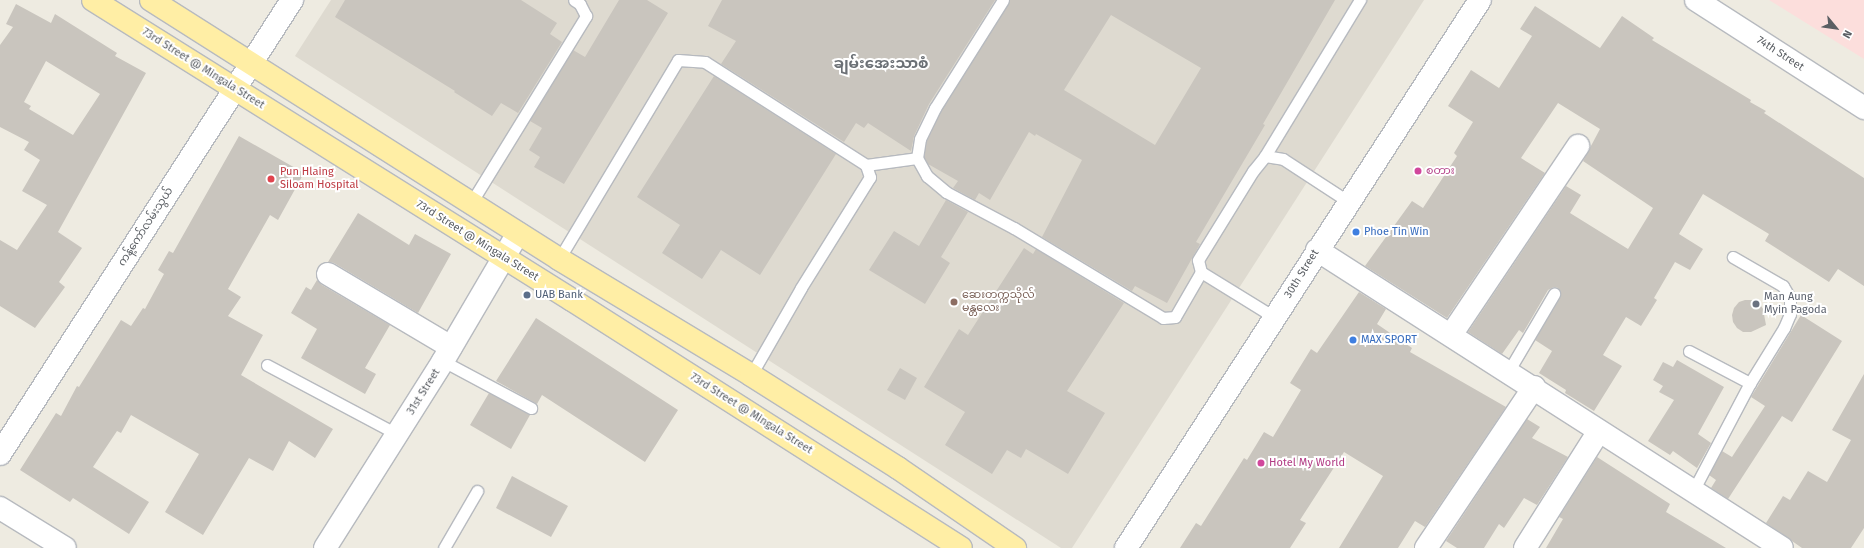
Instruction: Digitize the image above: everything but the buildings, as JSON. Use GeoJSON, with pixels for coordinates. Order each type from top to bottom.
{"type":"FeatureCollection","features":[{"type":"Feature","properties":{"kind":"main road","name":"73rd Street @ Mingala Street"},"geometry":{"type":"LineString","coordinates":[[93,0],[505,258],[962,548]]}},
{"type":"Feature","properties":{"kind":"main road"},"geometry":{"type":"LineString","coordinates":[[151,0],[559,259],[751,375],[898,468],[1015,548]]}},
{"type":"Feature","properties":{"kind":"street","name":"ကန့်ကော်လမ်းသွယ်"},"geometry":{"type":"LineString","coordinates":[[0,454],[292,0]]}},
{"type":"Feature","properties":{"kind":"street","name":"30th Street"},"geometry":{"type":"LineString","coordinates":[[1126,548],[1317,250],[1480,0]]}},
{"type":"Feature","properties":{"kind":"street","name":"74th Street"},"geometry":{"type":"LineString","coordinates":[[1696,0],[1864,108]]}},
{"type":"Feature","properties":{"kind":"street"},"geometry":{"type":"LineString","coordinates":[[1452,335],[1578,146]]}},
{"type":"Feature","properties":{"kind":"street","name":"31st Street"},"geometry":{"type":"LineString","coordinates":[[325,548],[447,354],[505,258],[518,233]]}},
{"type":"Feature","properties":{"kind":"street"},"geometry":{"type":"LineString","coordinates":[[1317,250],[1452,335],[1693,491],[1775,546]]}},
{"type":"Feature","properties":{"kind":"street"},"geometry":{"type":"LineString","coordinates":[[328,274],[447,354]]}},
{"type":"Feature","properties":{"kind":"street"},"geometry":{"type":"LineString","coordinates":[[1426,548],[1534,388]]}},
{"type":"Feature","properties":{"kind":"street"},"geometry":{"type":"LineString","coordinates":[[1525,548],[1599,431]]}},
{"type":"Feature","properties":{"kind":"street"},"geometry":{"type":"LineString","coordinates":[[0,508],[65,548]]}},
{"type":"Feature","properties":{"kind":"lane"},"geometry":{"type":"LineString","coordinates":[[471,203],[586,16],[580,4],[574,0]]}},
{"type":"Feature","properties":{"kind":"lane"},"geometry":{"type":"LineString","coordinates":[[1003,0],[935,108],[920,139],[917,158],[927,176],[946,192],[1014,228],[1163,318],[1175,317],[1201,272],[1198,260],[1253,171],[1265,156],[1360,0]]}},
{"type":"Feature","properties":{"kind":"lane"},"geometry":{"type":"LineString","coordinates":[[559,259],[678,60],[705,62],[866,165],[870,177],[801,288],[751,375]]}},
{"type":"Feature","properties":{"kind":"lane"},"geometry":{"type":"LineString","coordinates":[[1265,156],[1283,159],[1349,202]]}},
{"type":"Feature","properties":{"kind":"lane"},"geometry":{"type":"LineString","coordinates":[[866,165],[917,158]]}},
{"type":"Feature","properties":{"kind":"lane"},"geometry":{"type":"LineString","coordinates":[[1693,491],[1750,383],[1784,328],[1790,314],[1790,298],[1783,286],[1732,257]]}},
{"type":"Feature","properties":{"kind":"lane"},"geometry":{"type":"LineString","coordinates":[[1201,272],[1274,317]]}},
{"type":"Feature","properties":{"kind":"lane"},"geometry":{"type":"LineString","coordinates":[[1508,372],[1554,294]]}},
{"type":"Feature","properties":{"kind":"lane"},"geometry":{"type":"LineString","coordinates":[[1688,351],[1750,383]]}},
{"type":"Feature","properties":{"kind":"lane"},"geometry":{"type":"LineString","coordinates":[[447,354],[531,408]]}},
{"type":"Feature","properties":{"kind":"lane"},"geometry":{"type":"LineString","coordinates":[[267,365],[397,434]]}},
{"type":"Feature","properties":{"kind":"lane"},"geometry":{"type":"LineString","coordinates":[[444,548],[477,491]]}},
{"type":"Feature","properties":{"kind":"shaded area","name":"ဆေးတက္ကသိုလ် မန္တလေး"},"geometry":{"type":"Polygon","coordinates":[[[331,0],[1424,0],[1072,548],[1061,548],[295,56],[331,0]]]}},
{"type":"Feature","properties":{"kind":"shaded area"},"geometry":{"type":"Polygon","coordinates":[[[1769,0],[1864,0],[1864,59],[1769,0]]]}},
{"type":"Feature","properties":{"kind":"place","name":"စတား"},"geometry":{"type":"Point","coordinates":[1418,171]}},
{"type":"Feature","properties":{"kind":"place","name":"Pun Hlaing Siloam Hospital"},"geometry":{"type":"Point","coordinates":[271,179]}},
{"type":"Feature","properties":{"kind":"place","name":"Phoe Tin Win"},"geometry":{"type":"Point","coordinates":[1356,232]}},
{"type":"Feature","properties":{"kind":"place","name":"UAB Bank"},"geometry":{"type":"Point","coordinates":[527,295]}},
{"type":"Feature","properties":{"kind":"place","name":"ဆေးတက္ကသိုလ် မန္တလေး"},"geometry":{"type":"Point","coordinates":[954,302]}},
{"type":"Feature","properties":{"kind":"place","name":"Man Aung Myin Pagoda"},"geometry":{"type":"Point","coordinates":[1756,304]}},
{"type":"Feature","properties":{"kind":"place","name":"MAX SPORT"},"geometry":{"type":"Point","coordinates":[1353,340]}},
{"type":"Feature","properties":{"kind":"place","name":"Hotel My World"},"geometry":{"type":"Point","coordinates":[1261,463]}},
{"type":"Feature","properties":{"kind":"district","name":"ချမ်းအေးသာစံ"},"geometry":{"type":"Point","coordinates":[881,64]}}]}
